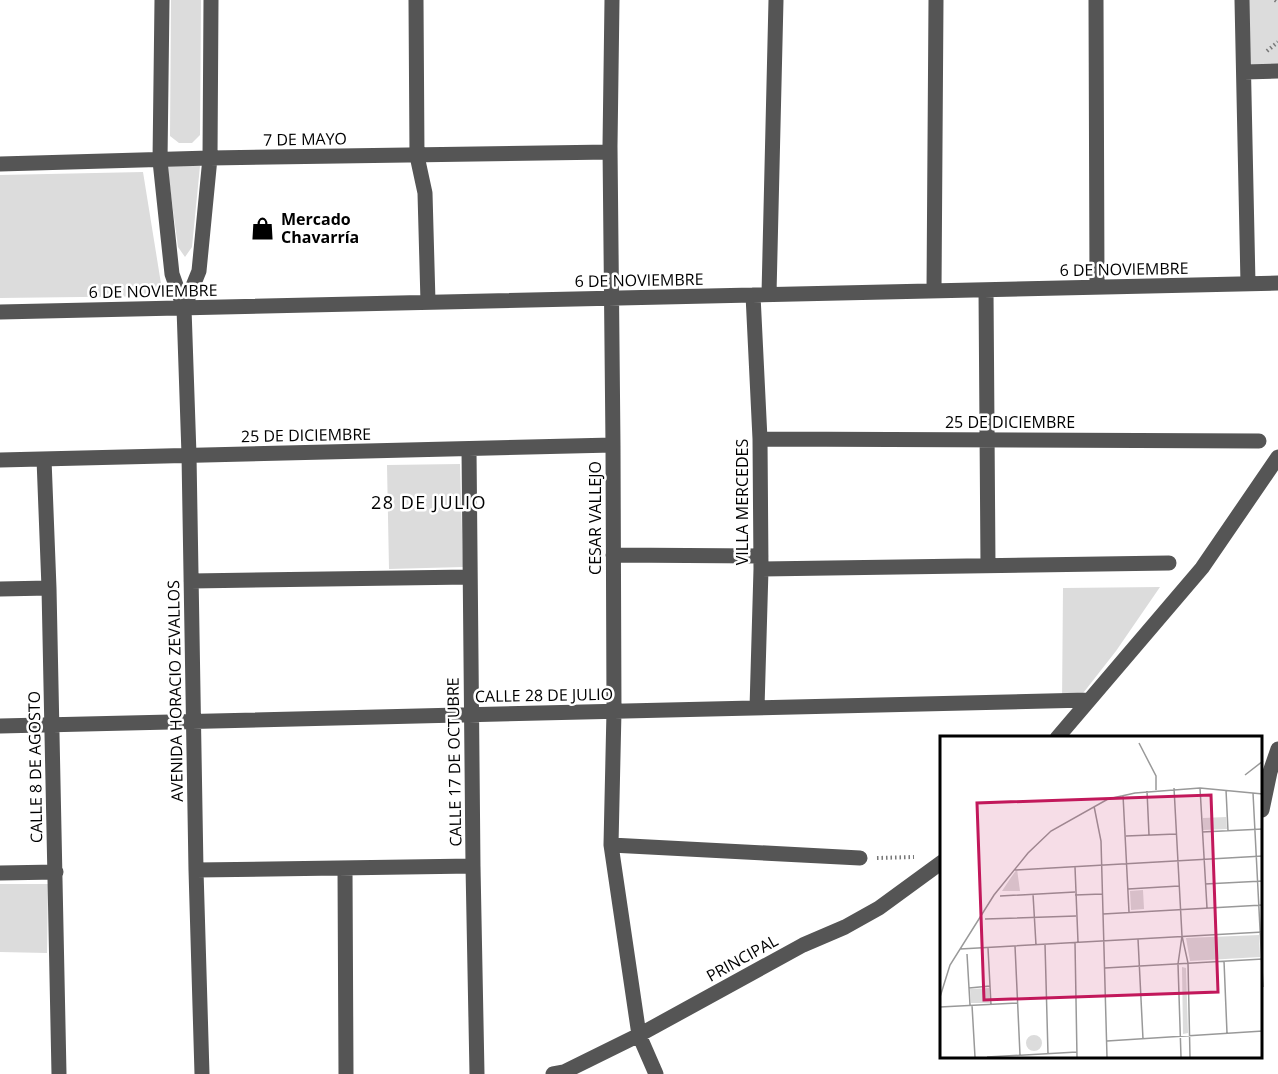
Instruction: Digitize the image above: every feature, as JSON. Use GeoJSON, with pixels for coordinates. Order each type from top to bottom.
{"type":"FeatureCollection","features":[{"type":"Feature","properties":{"kind":"street","name":"AVENIDA HORACIO ZEVALLOS"},"geometry":{"type":"LineString","coordinates":[[162,0],[160,161],[172,274],[184,308],[202,1074]]}},
{"type":"Feature","properties":{"kind":"street","name":"AVENIDA HORACIO ZEVALLOS"},"geometry":{"type":"LineString","coordinates":[[184,308],[199,272],[210,158],[211,0]]}},
{"type":"Feature","properties":{"kind":"street"},"geometry":{"type":"LineString","coordinates":[[416,0],[417,156],[424,193],[428,302]]}},
{"type":"Feature","properties":{"kind":"street","name":"CESAR VALLEJO"},"geometry":{"type":"LineString","coordinates":[[612,0],[610,152],[614,445],[614,711],[611,845],[639,1035],[656,1074]]}},
{"type":"Feature","properties":{"kind":"street"},"geometry":{"type":"LineString","coordinates":[[769,294],[776,0]]}},
{"type":"Feature","properties":{"kind":"street"},"geometry":{"type":"LineString","coordinates":[[934,291],[936,0]]}},
{"type":"Feature","properties":{"kind":"street"},"geometry":{"type":"LineString","coordinates":[[1096,0],[1097,287]]}},
{"type":"Feature","properties":{"kind":"street"},"geometry":{"type":"LineString","coordinates":[[1242,0],[1248,284]]}},
{"type":"Feature","properties":{"kind":"street"},"geometry":{"type":"LineString","coordinates":[[1244,72],[1278,71]]}},
{"type":"Feature","properties":{"kind":"street","name":"7 DE MAYO"},"geometry":{"type":"LineString","coordinates":[[0,164],[210,158],[610,152]]}},
{"type":"Feature","properties":{"kind":"street","name":"6 DE NOVIEMBRE"},"geometry":{"type":"LineString","coordinates":[[0,312],[1278,283]]}},
{"type":"Feature","properties":{"kind":"street"},"geometry":{"type":"LineString","coordinates":[[986,290],[988,565]]}},
{"type":"Feature","properties":{"kind":"street","name":"VILLA MERCEDES"},"geometry":{"type":"LineString","coordinates":[[753,295],[760,439],[761,562],[757,708]]}},
{"type":"Feature","properties":{"kind":"street","name":"25 DE DICIEMBRE"},"geometry":{"type":"LineString","coordinates":[[760,439],[1259,441]]}},
{"type":"Feature","properties":{"kind":"street","name":"25 DE DICIEMBRE"},"geometry":{"type":"LineString","coordinates":[[0,460],[614,445]]}},
{"type":"Feature","properties":{"kind":"street","name":"CALLE 17 DE OCTUBRE"},"geometry":{"type":"LineString","coordinates":[[469,449],[477,1074]]}},
{"type":"Feature","properties":{"kind":"street"},"geometry":{"type":"LineString","coordinates":[[1059,736],[1202,568],[1278,457]]}},
{"type":"Feature","properties":{"kind":"street","name":"CALLE 8 DE AGOSTO"},"geometry":{"type":"LineString","coordinates":[[44,459],[60,1074]]}},
{"type":"Feature","properties":{"kind":"street"},"geometry":{"type":"LineString","coordinates":[[614,555],[761,562],[988,565],[1169,563]]}},
{"type":"Feature","properties":{"kind":"street"},"geometry":{"type":"LineString","coordinates":[[191,581],[470,577]]}},
{"type":"Feature","properties":{"kind":"street"},"geometry":{"type":"LineString","coordinates":[[0,589],[49,588]]}},
{"type":"Feature","properties":{"kind":"street","name":"CALLE 28 DE JULIO"},"geometry":{"type":"LineString","coordinates":[[0,726],[1088,700]]}},
{"type":"Feature","properties":{"kind":"street"},"geometry":{"type":"LineString","coordinates":[[1263,805],[1278,748]]}},
{"type":"Feature","properties":{"kind":"street"},"geometry":{"type":"LineString","coordinates":[[611,845],[860,858]]}},
{"type":"Feature","properties":{"kind":"street","name":"PRINCIPAL"},"geometry":{"type":"LineString","coordinates":[[553,1074],[564,1072],[639,1035],[802,945],[845,927],[879,908],[940,863]]}},
{"type":"Feature","properties":{"kind":"street"},"geometry":{"type":"LineString","coordinates":[[196,870],[473,866]]}},
{"type":"Feature","properties":{"kind":"street"},"geometry":{"type":"LineString","coordinates":[[345,868],[346,1074]]}},
{"type":"Feature","properties":{"kind":"street"},"geometry":{"type":"LineString","coordinates":[[0,873],[56,872]]}},
{"type":"Feature","properties":{"kind":"path"},"geometry":{"type":"LineString","coordinates":[[860,858],[919,857]]}},
{"type":"Feature","properties":{"kind":"shaded area"},"geometry":{"type":"Polygon","coordinates":[[[171,0],[201,0],[200,135],[192,143],[179,143],[170,136],[171,0]]]}},
{"type":"Feature","properties":{"kind":"shaded area"},"geometry":{"type":"Polygon","coordinates":[[[1248,0],[1278,0],[1278,65],[1250,66],[1248,0]]]}},
{"type":"Feature","properties":{"kind":"shaded area"},"geometry":{"type":"Polygon","coordinates":[[[167,165],[200,166],[192,247],[185,257],[178,247],[167,165]]]}},
{"type":"Feature","properties":{"kind":"shaded area"},"geometry":{"type":"Polygon","coordinates":[[[143,172],[163,296],[0,298],[0,175],[143,172]]]}},
{"type":"Feature","properties":{"kind":"shaded area"},"geometry":{"type":"Polygon","coordinates":[[[460,464],[463,567],[389,569],[387,465],[460,464]]]}},
{"type":"Feature","properties":{"kind":"shaded area"},"geometry":{"type":"Polygon","coordinates":[[[1160,587],[1116,651],[1073,706],[1062,704],[1063,588],[1160,587]]]}},
{"type":"Feature","properties":{"kind":"shaded area"},"geometry":{"type":"Polygon","coordinates":[[[0,884],[48,884],[47,953],[0,952],[0,884]]]}},
{"type":"Feature","properties":{"kind":"place","name":"Mercado Chavarría"},"geometry":{"type":"Point","coordinates":[263,228]}},
{"type":"Feature","properties":{"kind":"district","name":"28 DE JULIO"},"geometry":{"type":"Point","coordinates":[429,503]}}]}
